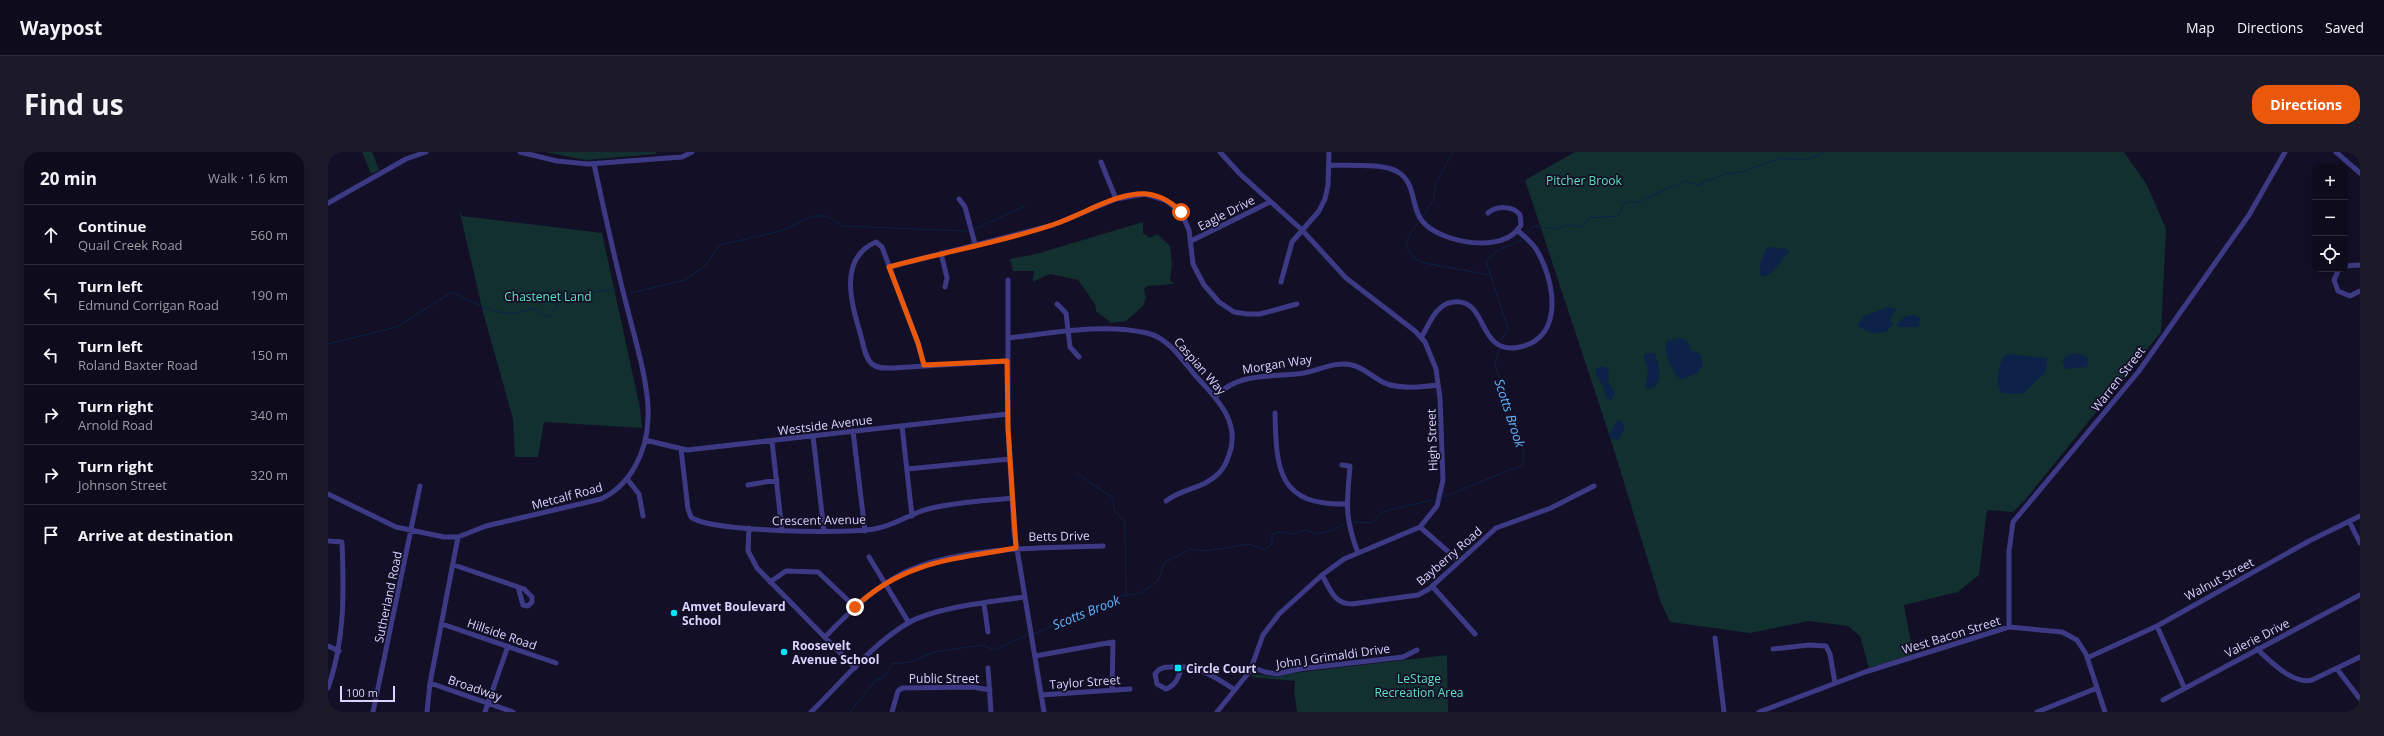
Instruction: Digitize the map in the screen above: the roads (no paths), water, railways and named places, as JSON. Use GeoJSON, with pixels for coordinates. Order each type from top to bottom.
{"type":"FeatureCollection","features":[{"type":"Feature","properties":{"kind":"street"},"geometry":{"type":"LineString","coordinates":[[328,203],[406,159],[426,152]]}},
{"type":"Feature","properties":{"kind":"street"},"geometry":{"type":"LineString","coordinates":[[520,152],[567,162],[594,164],[682,157],[692,152]]}},
{"type":"Feature","properties":{"kind":"street","name":"High Street"},"geometry":{"type":"LineString","coordinates":[[1220,152],[1240,174],[1302,230],[1346,278],[1421,338],[1432,358],[1441,407],[1442,487],[1437,506],[1420,528]]}},
{"type":"Feature","properties":{"kind":"street"},"geometry":{"type":"LineString","coordinates":[[1281,282],[1289,251],[1302,230],[1319,211],[1325,199],[1329,152]]}},
{"type":"Feature","properties":{"kind":"street","name":"Warren Street"},"geometry":{"type":"LineString","coordinates":[[2009,627],[2009,551],[2013,522],[2134,379],[2249,215],[2285,152]]}},
{"type":"Feature","properties":{"kind":"street"},"geometry":{"type":"LineString","coordinates":[[2336,152],[2360,173]]}},
{"type":"Feature","properties":{"kind":"street"},"geometry":{"type":"LineString","coordinates":[[1101,162],[1116,199]]}},
{"type":"Feature","properties":{"kind":"street","name":"Metcalf Road"},"geometry":{"type":"LineString","coordinates":[[458,537],[490,525],[602,499],[628,480],[645,440],[648,412],[643,377],[594,164]]}},
{"type":"Feature","properties":{"kind":"street"},"geometry":{"type":"LineString","coordinates":[[1329,165],[1381,167],[1397,172],[1411,186],[1420,218],[1426,226],[1439,233],[1486,244],[1502,241],[1517,230],[1521,221],[1520,215],[1516,211],[1499,208],[1488,214]]}},
{"type":"Feature","properties":{"kind":"street"},"geometry":{"type":"LineString","coordinates":[[889,267],[1053,225],[1116,199],[1146,194],[1171,203],[1185,219],[1191,241],[1192,264],[1204,285],[1219,302],[1234,312],[1260,314],[1297,304]]}},
{"type":"Feature","properties":{"kind":"street"},"geometry":{"type":"LineString","coordinates":[[959,199],[965,207],[975,244]]}},
{"type":"Feature","properties":{"kind":"street","name":"Eagle Drive"},"geometry":{"type":"LineString","coordinates":[[1191,241],[1270,202]]}},
{"type":"Feature","properties":{"kind":"street"},"geometry":{"type":"LineString","coordinates":[[1421,338],[1440,307],[1455,301],[1465,303],[1475,309],[1485,332],[1501,345],[1521,346],[1530,342],[1543,332],[1552,314],[1552,292],[1536,249],[1517,230]]}},
{"type":"Feature","properties":{"kind":"street"},"geometry":{"type":"LineString","coordinates":[[924,365],[918,343],[882,247],[876,242],[865,249],[857,259],[849,284],[851,299],[868,358],[872,364],[880,368],[1007,361]]}},
{"type":"Feature","properties":{"kind":"street"},"geometry":{"type":"LineString","coordinates":[[941,253],[948,278],[945,287]]}},
{"type":"Feature","properties":{"kind":"street"},"geometry":{"type":"LineString","coordinates":[[2348,266],[2360,265]]}},
{"type":"Feature","properties":{"kind":"street"},"geometry":{"type":"LineString","coordinates":[[2338,272],[2334,280],[2338,291],[2350,296],[2360,291]]}},
{"type":"Feature","properties":{"kind":"street"},"geometry":{"type":"LineString","coordinates":[[1008,280],[1008,414],[1016,548],[1044,712]]}},
{"type":"Feature","properties":{"kind":"street"},"geometry":{"type":"LineString","coordinates":[[1057,304],[1066,313],[1070,347],[1079,358]]}},
{"type":"Feature","properties":{"kind":"street","name":"Caspian Way"},"geometry":{"type":"LineString","coordinates":[[1008,338],[1104,328],[1140,332],[1157,337],[1168,344],[1215,397],[1228,417],[1232,431],[1232,447],[1220,472],[1208,483],[1176,493],[1166,501]]}},
{"type":"Feature","properties":{"kind":"street","name":"Morgan Way"},"geometry":{"type":"LineString","coordinates":[[1215,397],[1230,385],[1253,377],[1306,373],[1332,364],[1359,367],[1386,383],[1398,386],[1438,386]]}},
{"type":"Feature","properties":{"kind":"street"},"geometry":{"type":"LineString","coordinates":[[1275,413],[1278,461],[1288,485],[1297,494],[1313,502],[1347,504]]}},
{"type":"Feature","properties":{"kind":"street","name":"Westside Avenue"},"geometry":{"type":"LineString","coordinates":[[645,440],[681,449],[772,441],[1008,414]]}},
{"type":"Feature","properties":{"kind":"street"},"geometry":{"type":"LineString","coordinates":[[902,426],[912,516]]}},
{"type":"Feature","properties":{"kind":"street"},"geometry":{"type":"LineString","coordinates":[[853,431],[865,530]]}},
{"type":"Feature","properties":{"kind":"street"},"geometry":{"type":"LineString","coordinates":[[813,436],[824,531]]}},
{"type":"Feature","properties":{"kind":"street"},"geometry":{"type":"LineString","coordinates":[[772,441],[782,531]]}},
{"type":"Feature","properties":{"kind":"street","name":"Crescent Avenue"},"geometry":{"type":"LineString","coordinates":[[681,449],[688,509],[691,517],[697,520],[749,528],[782,531],[865,530],[893,524],[937,507],[1012,498]]}},
{"type":"Feature","properties":{"kind":"street"},"geometry":{"type":"LineString","coordinates":[[907,469],[1010,459]]}},
{"type":"Feature","properties":{"kind":"street"},"geometry":{"type":"LineString","coordinates":[[1342,465],[1350,466],[1347,504],[1348,523],[1358,553]]}},
{"type":"Feature","properties":{"kind":"street"},"geometry":{"type":"LineString","coordinates":[[628,480],[639,494],[643,516]]}},
{"type":"Feature","properties":{"kind":"street"},"geometry":{"type":"LineString","coordinates":[[748,486],[777,480]]}},
{"type":"Feature","properties":{"kind":"street","name":"Sutherland Road"},"geometry":{"type":"LineString","coordinates":[[373,712],[412,531],[420,486]]}},
{"type":"Feature","properties":{"kind":"street","name":"Bayberry Road"},"geometry":{"type":"LineString","coordinates":[[1322,575],[1335,598],[1347,604],[1418,595],[1432,586],[1500,526],[1551,508],[1594,486]]}},
{"type":"Feature","properties":{"kind":"street"},"geometry":{"type":"LineString","coordinates":[[328,494],[385,522],[412,531],[444,537],[458,537],[454,565],[430,683],[427,712]]}},
{"type":"Feature","properties":{"kind":"street","name":"Walnut Street"},"geometry":{"type":"LineString","coordinates":[[2087,658],[2157,626],[2309,541],[2360,516]]}},
{"type":"Feature","properties":{"kind":"street"},"geometry":{"type":"LineString","coordinates":[[2349,521],[2360,543]]}},
{"type":"Feature","properties":{"kind":"street"},"geometry":{"type":"LineString","coordinates":[[749,528],[748,545],[750,555],[757,568],[855,668]]}},
{"type":"Feature","properties":{"kind":"street"},"geometry":{"type":"LineString","coordinates":[[1217,712],[1252,667],[1261,640],[1270,625],[1322,575],[1344,559],[1420,528],[1459,561]]}},
{"type":"Feature","properties":{"kind":"street"},"geometry":{"type":"LineString","coordinates":[[328,541],[342,542],[343,627],[339,651],[328,688]]}},
{"type":"Feature","properties":{"kind":"street","name":"Betts Drive"},"geometry":{"type":"LineString","coordinates":[[825,637],[855,607],[887,584],[922,565],[1016,548],[1103,546]]}},
{"type":"Feature","properties":{"kind":"street"},"geometry":{"type":"LineString","coordinates":[[869,557],[887,584],[909,623]]}},
{"type":"Feature","properties":{"kind":"street"},"geometry":{"type":"LineString","coordinates":[[454,565],[518,587]]}},
{"type":"Feature","properties":{"kind":"street"},"geometry":{"type":"LineString","coordinates":[[770,582],[783,572],[818,572],[855,607]]}},
{"type":"Feature","properties":{"kind":"street"},"geometry":{"type":"LineString","coordinates":[[1432,586],[1476,634]]}},
{"type":"Feature","properties":{"kind":"street","name":"Valerie Drive"},"geometry":{"type":"LineString","coordinates":[[2163,700],[2184,687],[2360,595]]}},
{"type":"Feature","properties":{"kind":"street"},"geometry":{"type":"LineString","coordinates":[[811,712],[877,646],[909,623],[936,612],[1024,597]]}},
{"type":"Feature","properties":{"kind":"street"},"geometry":{"type":"LineString","coordinates":[[984,604],[988,632]]}},
{"type":"Feature","properties":{"kind":"street","name":"Hillside Road"},"geometry":{"type":"LineString","coordinates":[[442,624],[556,663]]}},
{"type":"Feature","properties":{"kind":"street"},"geometry":{"type":"LineString","coordinates":[[2157,626],[2184,687]]}},
{"type":"Feature","properties":{"kind":"street","name":"West Bacon Street"},"geometry":{"type":"LineString","coordinates":[[1759,712],[1835,683],[2009,627],[2052,630],[2070,635],[2078,640],[2087,658],[2105,712]]}},
{"type":"Feature","properties":{"kind":"street"},"geometry":{"type":"LineString","coordinates":[[1715,638],[1724,712]]}},
{"type":"Feature","properties":{"kind":"street"},"geometry":{"type":"LineString","coordinates":[[1035,656],[1113,642],[1112,690]]}},
{"type":"Feature","properties":{"kind":"street"},"geometry":{"type":"LineString","coordinates":[[1773,648],[1809,645],[1826,646],[1830,654],[1835,683]]}},
{"type":"Feature","properties":{"kind":"street"},"geometry":{"type":"LineString","coordinates":[[328,646],[339,651]]}},
{"type":"Feature","properties":{"kind":"street"},"geometry":{"type":"LineString","coordinates":[[485,712],[508,646]]}},
{"type":"Feature","properties":{"kind":"street"},"geometry":{"type":"LineString","coordinates":[[2257,649],[2301,681],[2312,680],[2360,658]]}},
{"type":"Feature","properties":{"kind":"street","name":"John J Grimaldi Drive"},"geometry":{"type":"LineString","coordinates":[[1252,667],[1276,674],[1297,669],[1403,657],[1417,650]]}},
{"type":"Feature","properties":{"kind":"street"},"geometry":{"type":"LineString","coordinates":[[1181,666],[1173,686],[1166,689],[1157,684],[1155,674],[1158,670],[1164,667],[1181,666],[1201,669],[1235,690]]}},
{"type":"Feature","properties":{"kind":"street"},"geometry":{"type":"LineString","coordinates":[[988,668],[990,712]]}},
{"type":"Feature","properties":{"kind":"street"},"geometry":{"type":"LineString","coordinates":[[2336,669],[2360,699]]}},
{"type":"Feature","properties":{"kind":"street","name":"Broadway"},"geometry":{"type":"LineString","coordinates":[[430,683],[513,712]]}},
{"type":"Feature","properties":{"kind":"street","name":"Public Street"},"geometry":{"type":"LineString","coordinates":[[892,712],[898,691],[908,687],[990,690]]}},
{"type":"Feature","properties":{"kind":"street"},"geometry":{"type":"LineString","coordinates":[[2037,712],[2097,688]]}},
{"type":"Feature","properties":{"kind":"street","name":"Taylor Street"},"geometry":{"type":"LineString","coordinates":[[1041,695],[1130,689]]}},
{"type":"Feature","properties":{"kind":"water"},"geometry":{"type":"Polygon","coordinates":[[[1768,247],[1787,249],[1789,252],[1771,273],[1764,277],[1760,275],[1760,264],[1768,247]]]}},
{"type":"Feature","properties":{"kind":"water"},"geometry":{"type":"Polygon","coordinates":[[[1889,307],[1896,309],[1890,319],[1893,324],[1886,332],[1871,333],[1857,326],[1864,316],[1889,307]]]}},
{"type":"Feature","properties":{"kind":"water"},"geometry":{"type":"Polygon","coordinates":[[[1915,315],[1921,319],[1918,327],[1899,327],[1896,325],[1904,317],[1915,315]]]}},
{"type":"Feature","properties":{"kind":"water"},"geometry":{"type":"Polygon","coordinates":[[[1680,338],[1686,340],[1691,350],[1701,354],[1703,365],[1697,373],[1682,380],[1675,373],[1669,363],[1666,351],[1667,341],[1680,338]]]}},
{"type":"Feature","properties":{"kind":"water"},"geometry":{"type":"Polygon","coordinates":[[[1645,353],[1654,353],[1658,362],[1660,373],[1657,383],[1650,389],[1645,388],[1648,370],[1644,357],[1645,353]]]}},
{"type":"Feature","properties":{"kind":"water"},"geometry":{"type":"Polygon","coordinates":[[[2072,353],[2085,356],[2088,360],[2087,367],[2065,369],[2062,360],[2072,353]]]}},
{"type":"Feature","properties":{"kind":"water"},"geometry":{"type":"Polygon","coordinates":[[[2007,354],[2047,358],[2046,371],[2023,394],[2002,393],[1998,385],[1999,367],[2007,354]]]}},
{"type":"Feature","properties":{"kind":"water"},"geometry":{"type":"Polygon","coordinates":[[[1603,366],[1608,369],[1609,383],[1615,393],[1611,400],[1606,398],[1603,386],[1596,375],[1596,369],[1603,366]]]}},
{"type":"Feature","properties":{"kind":"water"},"geometry":{"type":"Polygon","coordinates":[[[1618,420],[1621,420],[1625,428],[1618,441],[1610,438],[1609,435],[1618,420]]]}},
{"type":"Feature","properties":{"kind":"waterway"},"geometry":{"type":"LineString","coordinates":[[1423,216],[1434,199],[1435,185],[1453,152]]}},
{"type":"Feature","properties":{"kind":"waterway","name":"Scotts Brook"},"geometry":{"type":"LineString","coordinates":[[1527,234],[1533,226],[1556,229],[1569,225],[1582,227],[1589,218],[1618,216],[1626,202],[1638,202],[1685,181],[1698,185],[1724,174],[1741,172],[1781,158],[1805,160],[1826,152]]}},
{"type":"Feature","properties":{"kind":"waterway"},"geometry":{"type":"LineString","coordinates":[[975,229],[1025,206]]}},
{"type":"Feature","properties":{"kind":"waterway"},"geometry":{"type":"LineString","coordinates":[[630,293],[685,280],[704,267],[720,245],[781,231],[813,216],[828,216],[842,226],[967,231]]}},
{"type":"Feature","properties":{"kind":"waterway"},"geometry":{"type":"LineString","coordinates":[[1418,223],[1409,235],[1406,247],[1414,258],[1424,263],[1490,275]]}},
{"type":"Feature","properties":{"kind":"waterway","name":"Scotts Brook"},"geometry":{"type":"LineString","coordinates":[[1501,341],[1508,329],[1486,261],[1498,250],[1522,240]]}},
{"type":"Feature","properties":{"kind":"waterway"},"geometry":{"type":"LineString","coordinates":[[328,344],[397,327],[452,292],[491,310],[511,313],[521,312],[531,308],[550,317],[561,297],[616,289]]}},
{"type":"Feature","properties":{"kind":"waterway","name":"Scotts Brook"},"geometry":{"type":"LineString","coordinates":[[1444,497],[1522,465],[1524,454],[1495,364],[1499,349]]}},
{"type":"Feature","properties":{"kind":"waterway"},"geometry":{"type":"LineString","coordinates":[[1076,473],[1113,498],[1114,510],[1125,522],[1126,596]]}},
{"type":"Feature","properties":{"kind":"waterway","name":"Scotts Brook"},"geometry":{"type":"LineString","coordinates":[[1353,522],[1372,523],[1382,512],[1432,500]]}},
{"type":"Feature","properties":{"kind":"waterway","name":"Scotts Brook"},"geometry":{"type":"LineString","coordinates":[[1034,634],[1116,597],[1141,593],[1158,581],[1164,563],[1191,549],[1207,551],[1249,544],[1265,550],[1272,544],[1272,534],[1281,532],[1292,534],[1305,530],[1317,534],[1331,531],[1343,525]]}},
{"type":"Feature","properties":{"kind":"waterway","name":"Scotts Brook"},"geometry":{"type":"LineString","coordinates":[[850,712],[876,680],[884,678],[892,664],[910,662],[934,652],[983,645],[994,650],[1027,635]]}},
{"type":"Feature","properties":{"kind":"place","name":"Amvet Boulevard School"},"geometry":{"type":"Point","coordinates":[674,613]}},
{"type":"Feature","properties":{"kind":"place","name":"Roosevelt Avenue School"},"geometry":{"type":"Point","coordinates":[784,652]}},
{"type":"Feature","properties":{"kind":"place","name":"Circle Court"},"geometry":{"type":"Point","coordinates":[1178,668]}},
{"type":"Feature","properties":{"kind":"park label","name":"Pitcher Brook"},"geometry":{"type":"Point","coordinates":[1584,180]}},
{"type":"Feature","properties":{"kind":"park label","name":"Chastenet Land"},"geometry":{"type":"Point","coordinates":[548,296]}},
{"type":"Feature","properties":{"kind":"park label","name":"LeStage Recreation Area"},"geometry":{"type":"Point","coordinates":[1419,685]}}]}
